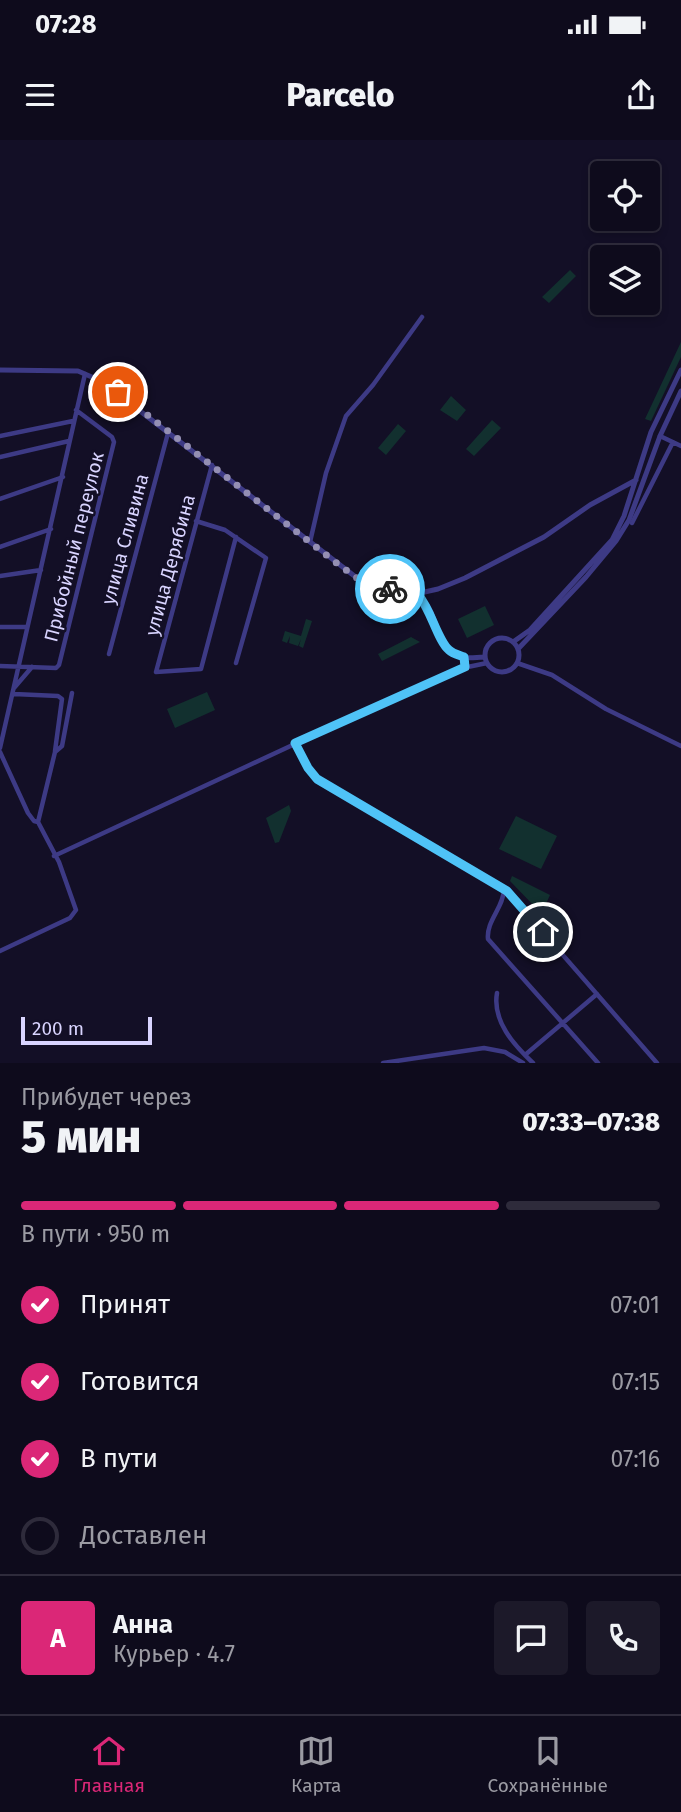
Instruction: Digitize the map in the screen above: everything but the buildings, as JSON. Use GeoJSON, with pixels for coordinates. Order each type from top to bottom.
{"type":"FeatureCollection","features":[{"type":"Feature","properties":{"kind":"street"},"geometry":{"type":"LineString","coordinates":[[310,542],[326,473],[345,416],[381,374],[422,317]]}},
{"type":"Feature","properties":{"kind":"street"},"geometry":{"type":"LineString","coordinates":[[0,370],[54,369],[86,373],[109,386],[357,578],[419,596],[430,611],[445,646],[452,653],[464,657],[485,657]]}},
{"type":"Feature","properties":{"kind":"street"},"geometry":{"type":"LineString","coordinates":[[513,642],[530,630],[612,540],[624,516],[651,432],[681,370]]}},
{"type":"Feature","properties":{"kind":"street"},"geometry":{"type":"LineString","coordinates":[[0,951],[74,915],[76,906],[38,822],[28,813],[0,750],[26,626],[64,476],[73,421],[86,373]]}},
{"type":"Feature","properties":{"kind":"street"},"geometry":{"type":"LineString","coordinates":[[518,649],[586,578],[616,541],[629,520],[660,436],[681,391]]}},
{"type":"Feature","properties":{"kind":"street","name":"Прибойный переулок"},"geometry":{"type":"LineString","coordinates":[[32,667],[58,667],[114,442],[112,437],[76,410]]}},
{"type":"Feature","properties":{"kind":"street"},"geometry":{"type":"LineString","coordinates":[[0,436],[73,421]]}},
{"type":"Feature","properties":{"kind":"street","name":"улица Сливина"},"geometry":{"type":"LineString","coordinates":[[109,654],[169,432]]}},
{"type":"Feature","properties":{"kind":"street"},"geometry":{"type":"LineString","coordinates":[[651,432],[681,446]]}},
{"type":"Feature","properties":{"kind":"street"},"geometry":{"type":"LineString","coordinates":[[0,457],[69,441]]}},
{"type":"Feature","properties":{"kind":"street"},"geometry":{"type":"LineString","coordinates":[[632,523],[673,442]]}},
{"type":"Feature","properties":{"kind":"street","name":"улица Дерябина"},"geometry":{"type":"LineString","coordinates":[[212,466],[156,672],[199,670],[202,667],[236,537]]}},
{"type":"Feature","properties":{"kind":"street"},"geometry":{"type":"LineString","coordinates":[[0,499],[64,476]]}},
{"type":"Feature","properties":{"kind":"street"},"geometry":{"type":"LineString","coordinates":[[379,585],[423,595],[465,578],[544,537],[590,505],[636,480]]}},
{"type":"Feature","properties":{"kind":"street"},"geometry":{"type":"LineString","coordinates":[[627,485],[634,487]]}},
{"type":"Feature","properties":{"kind":"street"},"geometry":{"type":"LineString","coordinates":[[196,521],[225,530],[266,558],[236,663]]}},
{"type":"Feature","properties":{"kind":"street"},"geometry":{"type":"LineString","coordinates":[[0,547],[51,529]]}},
{"type":"Feature","properties":{"kind":"street"},"geometry":{"type":"LineString","coordinates":[[0,576],[41,570]]}},
{"type":"Feature","properties":{"kind":"street"},"geometry":{"type":"LineString","coordinates":[[423,595],[450,647],[465,655],[485,657]]}},
{"type":"Feature","properties":{"kind":"street"},"geometry":{"type":"LineString","coordinates":[[0,627],[26,626]]}},
{"type":"Feature","properties":{"kind":"street"},"geometry":{"type":"LineString","coordinates":[[54,856],[465,667],[485,657],[497,638],[513,642],[518,649],[517,663],[512,669],[505,671],[493,669],[485,657]]}},
{"type":"Feature","properties":{"kind":"street"},"geometry":{"type":"LineString","coordinates":[[464,657],[465,667]]}},
{"type":"Feature","properties":{"kind":"street"},"geometry":{"type":"LineString","coordinates":[[517,663],[552,675],[606,709],[681,746]]}},
{"type":"Feature","properties":{"kind":"street"},"geometry":{"type":"LineString","coordinates":[[0,666],[32,667]]}},
{"type":"Feature","properties":{"kind":"street"},"geometry":{"type":"LineString","coordinates":[[14,691],[32,667]]}},
{"type":"Feature","properties":{"kind":"street"},"geometry":{"type":"LineString","coordinates":[[14,691],[58,696],[62,699],[55,752],[38,822]]}},
{"type":"Feature","properties":{"kind":"street"},"geometry":{"type":"LineString","coordinates":[[55,752],[62,746],[72,693]]}},
{"type":"Feature","properties":{"kind":"street"},"geometry":{"type":"LineString","coordinates":[[0,709],[9,709]]}},
{"type":"Feature","properties":{"kind":"street"},"geometry":{"type":"LineString","coordinates":[[295,743],[317,779],[504,889],[657,1063]]}},
{"type":"Feature","properties":{"kind":"street"},"geometry":{"type":"LineString","coordinates":[[504,889],[504,897],[488,930],[488,939],[598,1063]]}},
{"type":"Feature","properties":{"kind":"street"},"geometry":{"type":"LineString","coordinates":[[497,993],[497,1004],[507,1034],[533,1063]]}},
{"type":"Feature","properties":{"kind":"street"},"geometry":{"type":"LineString","coordinates":[[525,1055],[597,994]]}},
{"type":"Feature","properties":{"kind":"street"},"geometry":{"type":"LineString","coordinates":[[383,1062],[484,1048],[505,1052],[523,1063]]}},
{"type":"Feature","properties":{"kind":"green space"},"geometry":{"type":"Polygon","coordinates":[[[570,270],[576,276],[549,303],[542,297],[570,270]]]}},
{"type":"Feature","properties":{"kind":"green space"},"geometry":{"type":"Polygon","coordinates":[[[681,342],[681,357],[651,421],[645,419],[681,342]]]}},
{"type":"Feature","properties":{"kind":"green space"},"geometry":{"type":"Polygon","coordinates":[[[451,396],[466,410],[457,421],[440,410],[451,396]]]}},
{"type":"Feature","properties":{"kind":"green space"},"geometry":{"type":"Polygon","coordinates":[[[492,420],[501,428],[474,456],[466,449],[492,420]]]}},
{"type":"Feature","properties":{"kind":"green space"},"geometry":{"type":"Polygon","coordinates":[[[398,424],[406,431],[386,455],[378,448],[398,424]]]}},
{"type":"Feature","properties":{"kind":"green space"},"geometry":{"type":"Polygon","coordinates":[[[485,606],[494,625],[467,638],[458,619],[485,606]]]}},
{"type":"Feature","properties":{"kind":"green space"},"geometry":{"type":"Polygon","coordinates":[[[306,619],[312,621],[303,648],[299,646],[301,639],[298,646],[289,643],[290,636],[287,643],[282,641],[285,631],[301,636],[306,619]]]}},
{"type":"Feature","properties":{"kind":"green space"},"geometry":{"type":"Polygon","coordinates":[[[411,637],[420,642],[382,661],[378,654],[411,637]]]}},
{"type":"Feature","properties":{"kind":"green space"},"geometry":{"type":"Polygon","coordinates":[[[207,692],[215,710],[175,728],[167,709],[207,692]]]}},
{"type":"Feature","properties":{"kind":"green space"},"geometry":{"type":"Polygon","coordinates":[[[289,805],[291,811],[279,842],[275,843],[266,818],[289,805]]]}},
{"type":"Feature","properties":{"kind":"green space"},"geometry":{"type":"Polygon","coordinates":[[[516,816],[557,836],[541,869],[499,849],[516,816]]]}},
{"type":"Feature","properties":{"kind":"green space"},"geometry":{"type":"Polygon","coordinates":[[[512,876],[550,895],[544,908],[536,908],[510,881],[512,876]]]}},
{"type":"Feature","properties":{"kind":"way so far"},"geometry":{"type":"LineString","coordinates":[[118,392],[339,565],[357,578],[390,589]]}},
{"type":"Feature","properties":{"kind":"route"},"geometry":{"type":"LineString","coordinates":[[390,589],[415,594],[424,601],[445,646],[452,653],[464,657],[465,667],[295,743],[313,776],[507,891],[543,932]]}}]}
